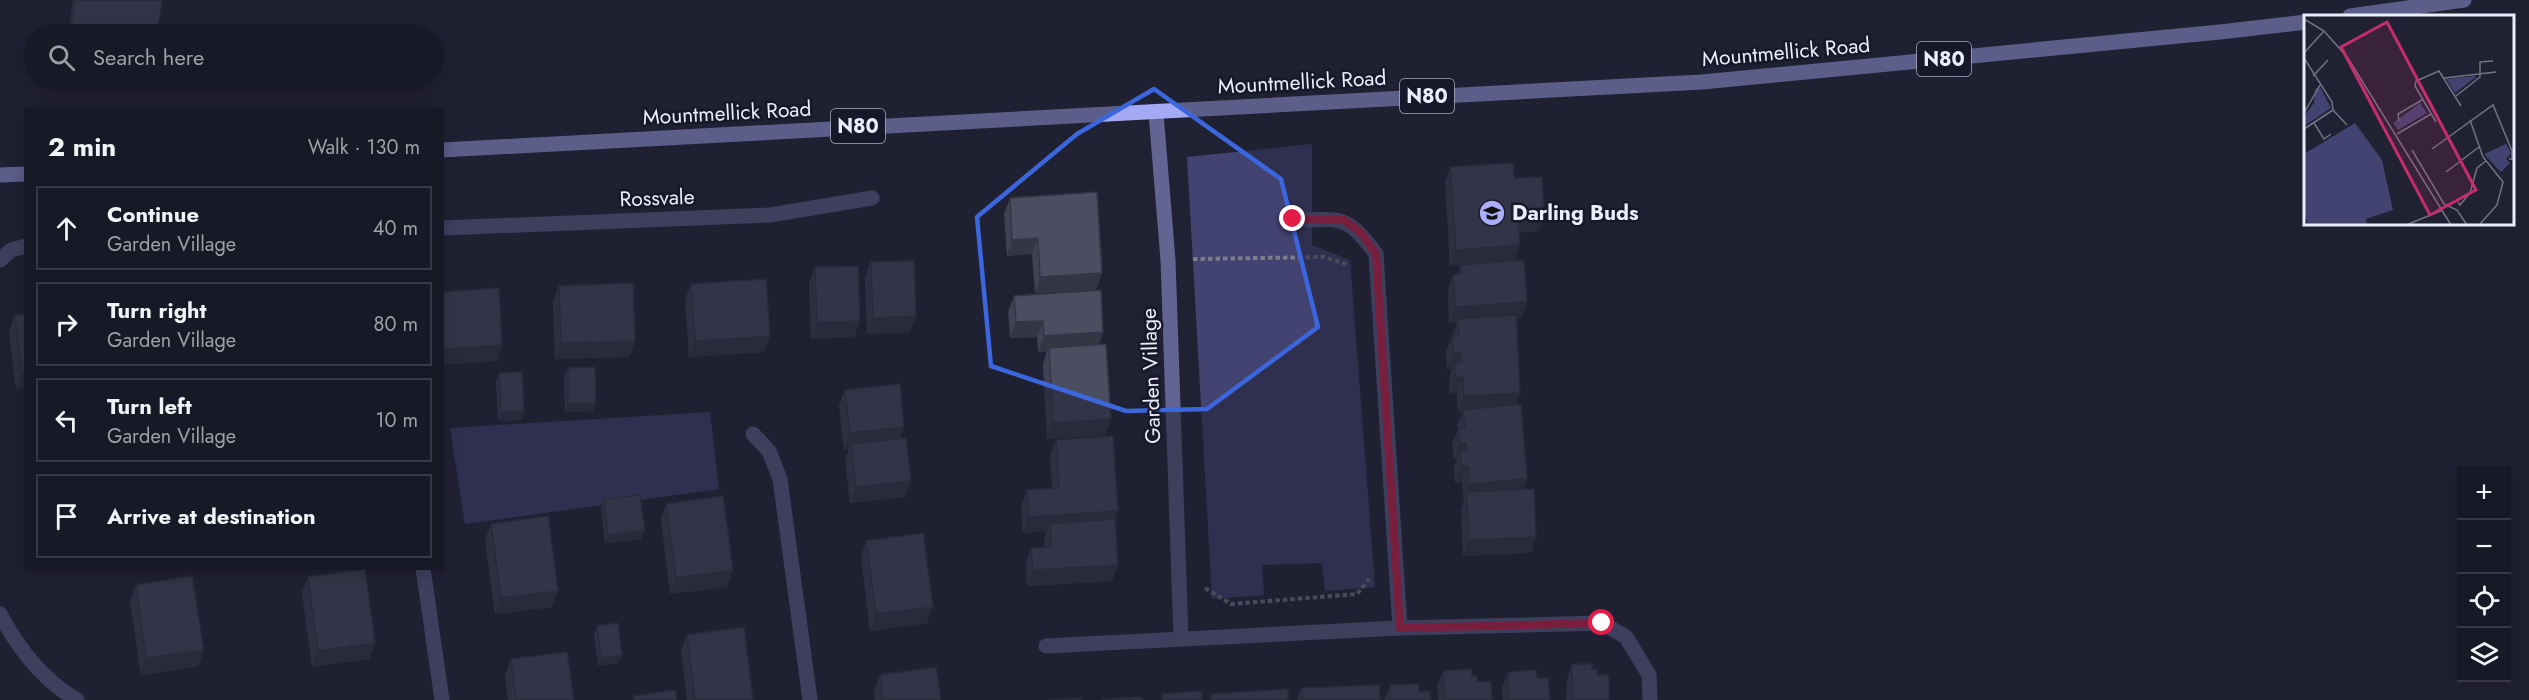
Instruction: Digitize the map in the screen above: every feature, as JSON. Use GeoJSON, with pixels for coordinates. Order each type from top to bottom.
{"type":"FeatureCollection","features":[{"type":"Feature","properties":{"kind":"main road"},"geometry":{"type":"LineString","coordinates":[[2357,15],[2464,0]]}},
{"type":"Feature","properties":{"kind":"main road","name":"Mountmellick Road"},"geometry":{"type":"LineString","coordinates":[[444,150],[1702,82],[2304,22]]}},
{"type":"Feature","properties":{"kind":"main road"},"geometry":{"type":"LineString","coordinates":[[0,175],[24,174]]}},
{"type":"Feature","properties":{"kind":"street","name":"Garden Village"},"geometry":{"type":"LineString","coordinates":[[1156,113],[1168,260],[1181,638]]}},
{"type":"Feature","properties":{"kind":"street","name":"Rossvale"},"geometry":{"type":"LineString","coordinates":[[444,228],[770,215],[872,198]]}},
{"type":"Feature","properties":{"kind":"street"},"geometry":{"type":"LineString","coordinates":[[1293,219],[1344,220],[1362,234],[1376,254],[1400,628]]}},
{"type":"Feature","properties":{"kind":"street"},"geometry":{"type":"LineString","coordinates":[[0,260],[11,250],[24,247]]}},
{"type":"Feature","properties":{"kind":"street"},"geometry":{"type":"LineString","coordinates":[[753,434],[769,451],[780,479],[810,700]]}},
{"type":"Feature","properties":{"kind":"street"},"geometry":{"type":"LineString","coordinates":[[423,570],[442,700]]}},
{"type":"Feature","properties":{"kind":"street"},"geometry":{"type":"LineString","coordinates":[[0,614],[14,640],[57,688],[77,700]]}},
{"type":"Feature","properties":{"kind":"street"},"geometry":{"type":"LineString","coordinates":[[1046,646],[1400,628],[1602,623],[1626,637],[1649,675],[1650,700]]}},
{"type":"Feature","properties":{"kind":"path"},"geometry":{"type":"LineString","coordinates":[[1168,260],[1324,257],[1357,267]]}},
{"type":"Feature","properties":{"kind":"path"},"geometry":{"type":"LineString","coordinates":[[1205,577],[1205,589],[1231,604],[1357,594],[1372,575]]}},
{"type":"Feature","properties":{"kind":"highlighted area"},"geometry":{"type":"Polygon","coordinates":[[[1154,89],[1281,179],[1318,327],[1207,409],[1126,411],[991,366],[977,217],[1077,134],[1154,89]]]}},
{"type":"Feature","properties":{"kind":"shaded area"},"geometry":{"type":"Polygon","coordinates":[[[1312,144],[1312,245],[1350,260],[1375,587],[1325,591],[1322,563],[1262,565],[1264,595],[1212,599],[1187,157],[1312,144]]]}},
{"type":"Feature","properties":{"kind":"shaded area"},"geometry":{"type":"Polygon","coordinates":[[[710,412],[719,489],[465,524],[450,428],[710,412]]]}},
{"type":"Feature","properties":{"kind":"building"},"geometry":{"type":"Polygon","coordinates":[[[75,0],[162,1],[159,24],[71,24],[75,0]]]}},
{"type":"Feature","properties":{"kind":"building","name":"Darling Buds"},"geometry":{"type":"Polygon","coordinates":[[[1513,163],[1514,178],[1542,177],[1544,215],[1518,217],[1520,245],[1456,250],[1450,167],[1513,163]]]}},
{"type":"Feature","properties":{"kind":"building"},"geometry":{"type":"Polygon","coordinates":[[[1097,192],[1102,273],[1040,277],[1038,238],[1012,240],[1010,198],[1097,192]]]}},
{"type":"Feature","properties":{"kind":"building"},"geometry":{"type":"Polygon","coordinates":[[[1524,260],[1527,302],[1455,307],[1453,275],[1461,274],[1461,265],[1524,260]]]}},
{"type":"Feature","properties":{"kind":"building"},"geometry":{"type":"Polygon","coordinates":[[[914,261],[916,316],[873,318],[871,262],[914,261]]]}},
{"type":"Feature","properties":{"kind":"building"},"geometry":{"type":"Polygon","coordinates":[[[858,266],[860,321],[817,323],[815,267],[858,266]]]}},
{"type":"Feature","properties":{"kind":"building"},"geometry":{"type":"Polygon","coordinates":[[[766,279],[770,336],[695,341],[691,284],[766,279]]]}},
{"type":"Feature","properties":{"kind":"building"},"geometry":{"type":"Polygon","coordinates":[[[633,283],[635,341],[561,343],[559,286],[633,283]]]}},
{"type":"Feature","properties":{"kind":"building"},"geometry":{"type":"Polygon","coordinates":[[[499,288],[502,345],[444,349],[444,292],[499,288]]]}},
{"type":"Feature","properties":{"kind":"building"},"geometry":{"type":"Polygon","coordinates":[[[1101,290],[1103,332],[1044,336],[1043,321],[1016,322],[1014,296],[1101,290]]]}},
{"type":"Feature","properties":{"kind":"building"},"geometry":{"type":"Polygon","coordinates":[[[24,314],[24,372],[22,373],[15,315],[24,314]]]}},
{"type":"Feature","properties":{"kind":"building"},"geometry":{"type":"Polygon","coordinates":[[[1516,315],[1520,393],[1464,396],[1463,377],[1456,378],[1455,363],[1462,362],[1461,353],[1453,353],[1452,336],[1459,335],[1458,319],[1516,315]]]}},
{"type":"Feature","properties":{"kind":"building"},"geometry":{"type":"Polygon","coordinates":[[[1106,344],[1111,419],[1053,423],[1049,348],[1106,344]]]}},
{"type":"Feature","properties":{"kind":"building"},"geometry":{"type":"Polygon","coordinates":[[[595,367],[596,403],[568,404],[568,368],[595,367]]]}},
{"type":"Feature","properties":{"kind":"building"},"geometry":{"type":"Polygon","coordinates":[[[522,372],[524,411],[501,412],[499,373],[522,372]]]}},
{"type":"Feature","properties":{"kind":"building"},"geometry":{"type":"Polygon","coordinates":[[[900,384],[904,427],[850,433],[845,390],[900,384]]]}},
{"type":"Feature","properties":{"kind":"building"},"geometry":{"type":"Polygon","coordinates":[[[1521,404],[1527,479],[1469,484],[1468,466],[1461,466],[1460,451],[1467,450],[1466,443],[1460,443],[1458,428],[1465,428],[1463,410],[1521,404]]]}},
{"type":"Feature","properties":{"kind":"building"},"geometry":{"type":"Polygon","coordinates":[[[1113,436],[1118,511],[1029,517],[1027,490],[1059,488],[1056,440],[1113,436]]]}},
{"type":"Feature","properties":{"kind":"building"},"geometry":{"type":"Polygon","coordinates":[[[906,438],[911,481],[856,487],[851,444],[906,438]]]}},
{"type":"Feature","properties":{"kind":"building"},"geometry":{"type":"Polygon","coordinates":[[[1534,489],[1536,537],[1469,540],[1466,492],[1534,489]]]}},
{"type":"Feature","properties":{"kind":"building"},"geometry":{"type":"Polygon","coordinates":[[[640,495],[645,530],[608,535],[604,500],[640,495]]]}},
{"type":"Feature","properties":{"kind":"building"},"geometry":{"type":"Polygon","coordinates":[[[723,496],[733,570],[676,578],[666,504],[723,496]]]}},
{"type":"Feature","properties":{"kind":"building"},"geometry":{"type":"Polygon","coordinates":[[[548,516],[558,591],[501,598],[491,524],[548,516]]]}},
{"type":"Feature","properties":{"kind":"building"},"geometry":{"type":"Polygon","coordinates":[[[1115,519],[1118,565],[1033,570],[1031,548],[1051,547],[1050,524],[1115,519]]]}},
{"type":"Feature","properties":{"kind":"building"},"geometry":{"type":"Polygon","coordinates":[[[923,533],[933,607],[876,614],[866,541],[923,533]]]}},
{"type":"Feature","properties":{"kind":"building"},"geometry":{"type":"Polygon","coordinates":[[[365,570],[375,643],[318,651],[308,577],[365,570]]]}},
{"type":"Feature","properties":{"kind":"building"},"geometry":{"type":"Polygon","coordinates":[[[192,576],[204,650],[146,658],[136,585],[192,576]]]}},
{"type":"Feature","properties":{"kind":"building"},"geometry":{"type":"Polygon","coordinates":[[[618,623],[622,655],[601,658],[597,626],[618,623]]]}},
{"type":"Feature","properties":{"kind":"building"},"geometry":{"type":"Polygon","coordinates":[[[744,627],[753,700],[695,700],[687,635],[744,627]]]}},
{"type":"Feature","properties":{"kind":"building"},"geometry":{"type":"Polygon","coordinates":[[[567,652],[574,700],[516,700],[511,659],[567,652]]]}},
{"type":"Feature","properties":{"kind":"building"},"geometry":{"type":"Polygon","coordinates":[[[1572,664],[1592,664],[1592,669],[1597,669],[1597,675],[1609,675],[1609,700],[1572,700],[1572,664]]]}},
{"type":"Feature","properties":{"kind":"building"},"geometry":{"type":"Polygon","coordinates":[[[936,667],[941,700],[883,700],[880,675],[936,667]]]}},
{"type":"Feature","properties":{"kind":"building"},"geometry":{"type":"Polygon","coordinates":[[[1471,669],[1472,676],[1477,676],[1477,682],[1491,681],[1492,700],[1445,700],[1443,671],[1471,669]]]}},
{"type":"Feature","properties":{"kind":"building"},"geometry":{"type":"Polygon","coordinates":[[[1536,670],[1537,678],[1548,678],[1550,700],[1509,700],[1508,672],[1536,670]]]}},
{"type":"Feature","properties":{"kind":"building"},"geometry":{"type":"Polygon","coordinates":[[[1419,684],[1419,692],[1430,691],[1431,700],[1390,700],[1390,685],[1419,684]]]}},
{"type":"Feature","properties":{"kind":"building"},"geometry":{"type":"Polygon","coordinates":[[[1379,685],[1380,700],[1302,700],[1301,688],[1379,685]]]}},
{"type":"Feature","properties":{"kind":"building"},"geometry":{"type":"Polygon","coordinates":[[[1288,689],[1288,700],[1211,700],[1211,694],[1288,689]]]}},
{"type":"Feature","properties":{"kind":"building"},"geometry":{"type":"Polygon","coordinates":[[[675,690],[677,700],[634,700],[634,696],[675,690]]]}},
{"type":"Feature","properties":{"kind":"building"},"geometry":{"type":"Polygon","coordinates":[[[1202,691],[1202,700],[1162,700],[1162,694],[1202,691]]]}},
{"type":"Feature","properties":{"kind":"building"},"geometry":{"type":"Polygon","coordinates":[[[1142,697],[1143,700],[1102,700],[1102,699],[1142,697]]]}},
{"type":"Feature","properties":{"kind":"building"},"geometry":{"type":"Polygon","coordinates":[[[1081,698],[1081,700],[1047,700],[1081,698]]]}},
{"type":"Feature","properties":{"kind":"place","name":"Darling Buds"},"geometry":{"type":"Point","coordinates":[1492,213]}},
{"type":"Feature","properties":{"kind":"route"},"geometry":{"type":"LineString","coordinates":[[1293,219],[1344,220],[1362,234],[1376,254],[1400,628],[1602,623]]}}]}
